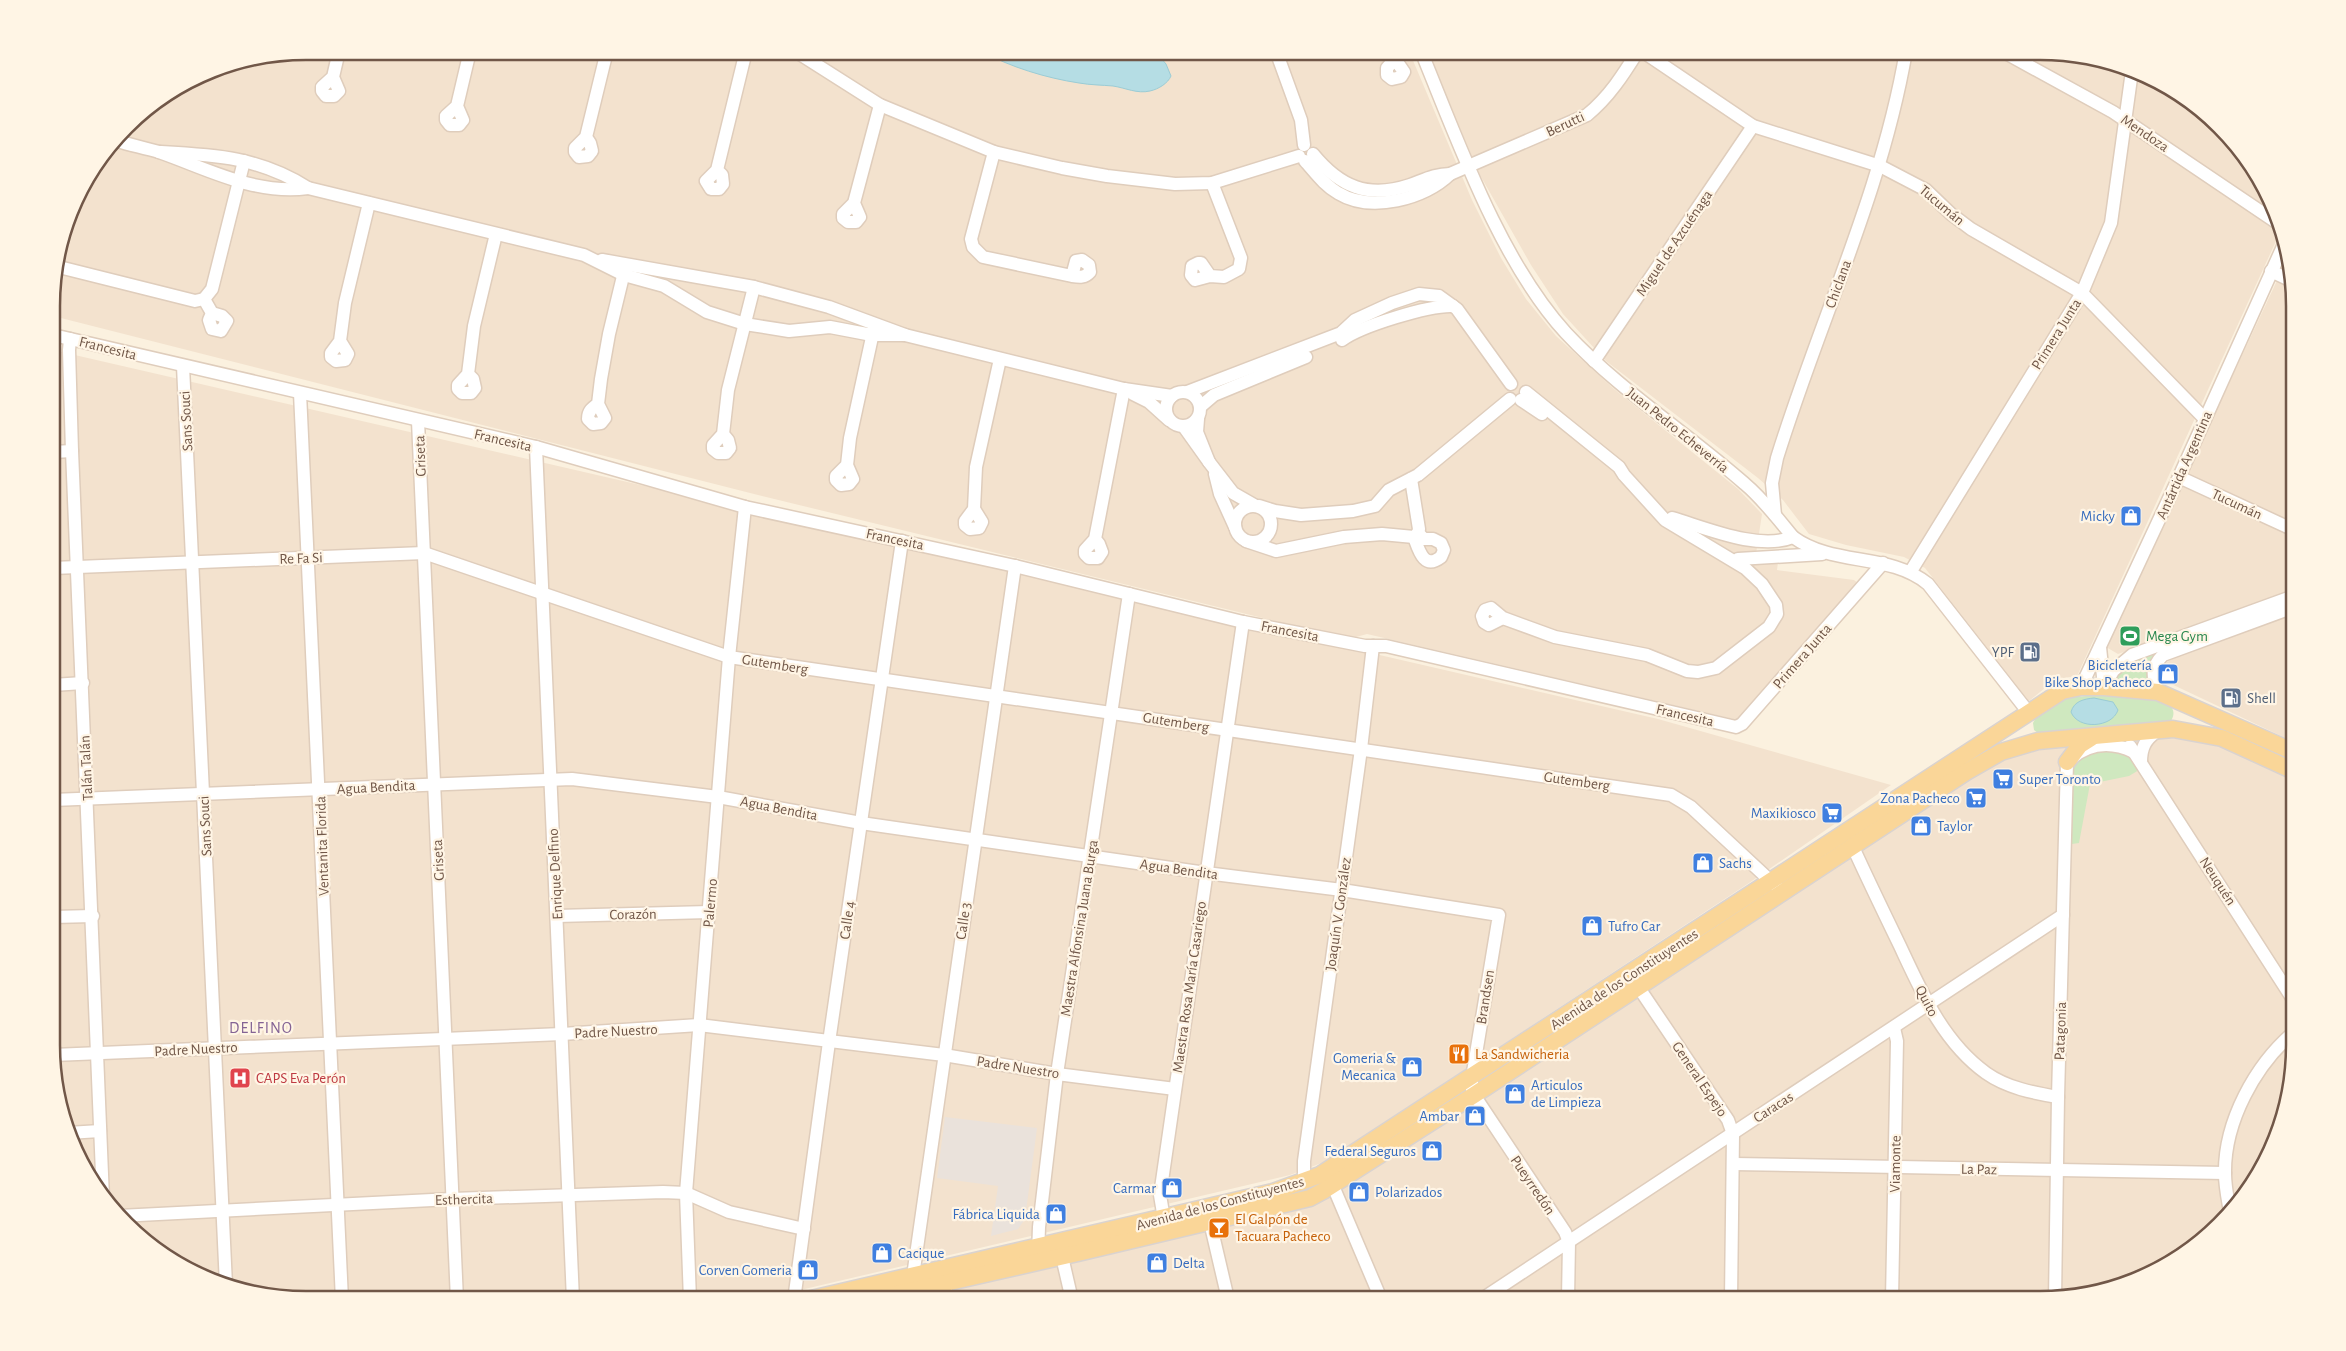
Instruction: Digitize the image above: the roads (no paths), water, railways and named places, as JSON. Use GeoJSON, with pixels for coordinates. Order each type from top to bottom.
{"type":"FeatureCollection","features":[{"type":"Feature","properties":{"kind":"main road","name":"Avenida de los Constituyentes"},"geometry":{"type":"LineString","coordinates":[[1165,1226],[1210,1222],[1310,1198],[1333,1186],[1639,988],[1777,888],[2062,691],[2081,687],[2104,687],[2158,692],[2286,748]]}},
{"type":"Feature","properties":{"kind":"main road"},"geometry":{"type":"LineString","coordinates":[[2173,729],[2182,720],[2182,712],[2175,700]]}},
{"type":"Feature","properties":{"kind":"main road"},"geometry":{"type":"LineString","coordinates":[[2029,713],[2025,723],[2028,734],[2060,746],[2067,762],[2080,745],[2091,738]]}},
{"type":"Feature","properties":{"kind":"main road","name":"Avenida de los Constituyentes"},"geometry":{"type":"LineString","coordinates":[[853,1291],[913,1276],[1038,1255],[1165,1226],[1304,1182],[1332,1168],[1472,1078],[1777,888],[1853,847],[1990,757],[2011,748],[2046,741],[2173,729],[2222,738],[2286,767]]}},
{"type":"Feature","properties":{"kind":"main road","name":"Avenida de los Constituyentes"},"geometry":{"type":"LineString","coordinates":[[909,1291],[944,1283],[1038,1255]]}},
{"type":"Feature","properties":{"kind":"street"},"geometry":{"type":"LineString","coordinates":[[333,77],[337,60]]}},
{"type":"Feature","properties":{"kind":"street"},"geometry":{"type":"LineString","coordinates":[[457,106],[468,60]]}},
{"type":"Feature","properties":{"kind":"street"},"geometry":{"type":"LineString","coordinates":[[586,138],[605,60]]}},
{"type":"Feature","properties":{"kind":"street"},"geometry":{"type":"LineString","coordinates":[[718,170],[744,60]]}},
{"type":"Feature","properties":{"kind":"street"},"geometry":{"type":"LineString","coordinates":[[809,60],[880,105],[994,152],[1062,168],[1107,176],[1175,184],[1212,183],[1305,154],[1301,120],[1279,60]]}},
{"type":"Feature","properties":{"kind":"street","name":"Juan Pedro Echeverría"},"geometry":{"type":"LineString","coordinates":[[1425,60],[1468,166],[1519,266],[1555,321],[1594,361],[1745,484],[1793,537],[1826,554],[1883,563],[1911,571],[1934,590],[2029,713]]}},
{"type":"Feature","properties":{"kind":"street","name":"Berutti"},"geometry":{"type":"LineString","coordinates":[[1305,154],[1335,177],[1361,189],[1390,190],[1436,174],[1450,174],[1587,115],[1600,104],[1619,81],[1632,60]]}},
{"type":"Feature","properties":{"kind":"street","name":"Tucumán"},"geometry":{"type":"LineString","coordinates":[[1655,60],[1753,126],[1880,166],[1926,190],[1951,214],[1971,229],[2082,293],[2205,419]]}},
{"type":"Feature","properties":{"kind":"street","name":"Chiclana"},"geometry":{"type":"LineString","coordinates":[[1775,515],[1772,483],[1777,458],[1880,166],[1899,95],[1905,60]]}},
{"type":"Feature","properties":{"kind":"street","name":"Mendoza"},"geometry":{"type":"LineString","coordinates":[[2018,60],[2125,119],[2269,217]]}},
{"type":"Feature","properties":{"kind":"street","name":"Primera Junta"},"geometry":{"type":"LineString","coordinates":[[1911,571],[2082,293],[2111,223],[2131,78]]}},
{"type":"Feature","properties":{"kind":"street"},"geometry":{"type":"LineString","coordinates":[[854,203],[880,105]]}},
{"type":"Feature","properties":{"kind":"street","name":"Miguel de Azcuénaga"},"geometry":{"type":"LineString","coordinates":[[1594,361],[1753,126]]}},
{"type":"Feature","properties":{"kind":"street"},"geometry":{"type":"LineString","coordinates":[[123,142],[159,152],[240,183],[292,190],[308,188]]}},
{"type":"Feature","properties":{"kind":"street"},"geometry":{"type":"LineString","coordinates":[[159,152],[204,154],[244,161],[275,170],[308,188],[595,259],[625,269],[664,286],[706,312],[745,324],[788,331],[830,327],[905,334],[1124,390],[1172,396],[1346,333]]}},
{"type":"Feature","properties":{"kind":"street"},"geometry":{"type":"LineString","coordinates":[[994,152],[971,239],[977,254],[982,257],[1072,276]]}},
{"type":"Feature","properties":{"kind":"street"},"geometry":{"type":"LineString","coordinates":[[63,268],[195,301],[204,299],[212,289],[244,161]]}},
{"type":"Feature","properties":{"kind":"street"},"geometry":{"type":"LineString","coordinates":[[1210,276],[1231,275],[1239,268],[1241,258],[1212,183]]}},
{"type":"Feature","properties":{"kind":"street"},"geometry":{"type":"LineString","coordinates":[[340,341],[345,303],[369,203]]}},
{"type":"Feature","properties":{"kind":"street"},"geometry":{"type":"LineString","coordinates":[[468,374],[474,326],[496,234]]}},
{"type":"Feature","properties":{"kind":"street","name":"Antártida Argentina"},"geometry":{"type":"LineString","coordinates":[[2081,687],[2179,477],[2280,252]]}},
{"type":"Feature","properties":{"kind":"street"},"geometry":{"type":"LineString","coordinates":[[625,269],[754,287],[829,307],[874,330]]}},
{"type":"Feature","properties":{"kind":"street"},"geometry":{"type":"LineString","coordinates":[[598,404],[600,379],[609,334],[625,269]]}},
{"type":"Feature","properties":{"kind":"street"},"geometry":{"type":"LineString","coordinates":[[2271,271],[2284,277]]}},
{"type":"Feature","properties":{"kind":"street"},"geometry":{"type":"LineString","coordinates":[[724,434],[728,390],[754,287]]}},
{"type":"Feature","properties":{"kind":"street"},"geometry":{"type":"LineString","coordinates":[[1124,390],[1149,402],[1169,420],[1178,426],[1184,427],[1194,423],[1199,413],[1214,395],[1335,345],[1355,320],[1365,314],[1419,294],[1439,296],[1453,306],[1511,384],[1520,383],[1524,387],[1519,397],[1411,480],[1389,490],[1380,503],[1365,510],[1302,515],[1248,506],[1239,512],[1236,517],[1235,528]]}},
{"type":"Feature","properties":{"kind":"street"},"geometry":{"type":"LineString","coordinates":[[204,299],[212,314]]}},
{"type":"Feature","properties":{"kind":"street"},"geometry":{"type":"LineString","coordinates":[[847,465],[853,418],[874,330]]}},
{"type":"Feature","properties":{"kind":"street","name":"Francesita"},"geometry":{"type":"LineString","coordinates":[[60,336],[536,448],[745,507],[1015,566],[1243,622],[1373,646],[1386,646],[1736,727],[1740,726]]}},
{"type":"Feature","properties":{"kind":"street","name":"Talán Talán"},"geometry":{"type":"LineString","coordinates":[[70,339],[72,451],[103,1185]]}},
{"type":"Feature","properties":{"kind":"street"},"geometry":{"type":"LineString","coordinates":[[974,509],[978,450],[1000,359]]}},
{"type":"Feature","properties":{"kind":"street","name":"Sans Souci"},"geometry":{"type":"LineString","coordinates":[[183,366],[226,1277]]}},
{"type":"Feature","properties":{"kind":"street"},"geometry":{"type":"LineString","coordinates":[[1095,539],[1124,390]]}},
{"type":"Feature","properties":{"kind":"street"},"geometry":{"type":"LineString","coordinates":[[1187,392],[1196,398],[1199,413],[1197,432],[1212,467],[1220,494],[1235,528],[1241,538],[1246,541],[1276,551],[1344,537],[1382,534],[1416,535],[1419,524],[1411,480]]}},
{"type":"Feature","properties":{"kind":"street","name":"Ventanita Florida"},"geometry":{"type":"LineString","coordinates":[[300,393],[342,1291]]}},
{"type":"Feature","properties":{"kind":"street"},"geometry":{"type":"LineString","coordinates":[[1169,420],[1166,405],[1172,396]]}},
{"type":"Feature","properties":{"kind":"street"},"geometry":{"type":"LineString","coordinates":[[1503,618],[1555,637],[1647,655],[1688,671],[1706,672],[1730,659],[1769,627],[1777,614],[1776,605],[1762,584],[1745,568],[1735,560],[1721,554],[1659,515],[1624,475],[1614,471],[1519,397]]}},
{"type":"Feature","properties":{"kind":"street","name":"Griseta"},"geometry":{"type":"LineString","coordinates":[[418,421],[457,1291]]}},
{"type":"Feature","properties":{"kind":"street"},"geometry":{"type":"LineString","coordinates":[[1184,427],[1233,493],[1264,509],[1271,518],[1271,530],[1263,539],[1252,542],[1246,541]]}},
{"type":"Feature","properties":{"kind":"street","name":"Enrique Delfino"},"geometry":{"type":"LineString","coordinates":[[536,448],[573,1291]]}},
{"type":"Feature","properties":{"kind":"street"},"geometry":{"type":"LineString","coordinates":[[60,452],[72,451]]}},
{"type":"Feature","properties":{"kind":"street","name":"Tucumán"},"geometry":{"type":"LineString","coordinates":[[2179,477],[2286,526]]}},
{"type":"Feature","properties":{"kind":"street","name":"Palermo"},"geometry":{"type":"LineString","coordinates":[[690,1291],[686,1194],[729,657],[745,507]]}},
{"type":"Feature","properties":{"kind":"street"},"geometry":{"type":"LineString","coordinates":[[1659,515],[1758,541],[1776,542],[1793,537]]}},
{"type":"Feature","properties":{"kind":"street"},"geometry":{"type":"LineString","coordinates":[[1721,554],[1720,542],[1733,535]]}},
{"type":"Feature","properties":{"kind":"street"},"geometry":{"type":"LineString","coordinates":[[1733,535],[1743,546],[1735,560]]}},
{"type":"Feature","properties":{"kind":"street","name":"Calle 4"},"geometry":{"type":"LineString","coordinates":[[795,1291],[829,1042],[902,540]]}},
{"type":"Feature","properties":{"kind":"street","name":"Re Fa Si"},"geometry":{"type":"LineString","coordinates":[[60,568],[424,553],[541,594]]}},
{"type":"Feature","properties":{"kind":"street"},"geometry":{"type":"LineString","coordinates":[[1735,560],[1826,554]]}},
{"type":"Feature","properties":{"kind":"street","name":"Primera Junta"},"geometry":{"type":"LineString","coordinates":[[1740,726],[1883,563]]}},
{"type":"Feature","properties":{"kind":"street","name":"Calle 3"},"geometry":{"type":"LineString","coordinates":[[913,1276],[1015,566]]}},
{"type":"Feature","properties":{"kind":"street","name":"Gutemberg"},"geometry":{"type":"LineString","coordinates":[[541,594],[729,657],[881,681],[1112,712],[1671,795],[1691,807],[1777,888]]}},
{"type":"Feature","properties":{"kind":"street","name":"Maestra Alfonsina Juana Burga"},"geometry":{"type":"LineString","coordinates":[[1038,1255],[1057,1074],[1129,594]]}},
{"type":"Feature","properties":{"kind":"street"},"geometry":{"type":"LineString","coordinates":[[2100,647],[2107,656],[2115,659],[2132,655],[2286,599]]}},
{"type":"Feature","properties":{"kind":"street"},"geometry":{"type":"LineString","coordinates":[[2158,692],[2153,681],[2153,669],[2155,662],[2163,655],[2286,610]]}},
{"type":"Feature","properties":{"kind":"street","name":"Maestra Rosa María Casariego"},"geometry":{"type":"LineString","coordinates":[[1165,1226],[1160,1195],[1243,622]]}},
{"type":"Feature","properties":{"kind":"street","name":"Joaquín V. González"},"geometry":{"type":"LineString","coordinates":[[1304,1182],[1304,1161],[1362,749],[1373,646]]}},
{"type":"Feature","properties":{"kind":"street"},"geometry":{"type":"LineString","coordinates":[[2100,647],[2104,687]]}},
{"type":"Feature","properties":{"kind":"street"},"geometry":{"type":"LineString","coordinates":[[2104,687],[2113,671],[2132,655]]}},
{"type":"Feature","properties":{"kind":"street"},"geometry":{"type":"LineString","coordinates":[[60,684],[83,683]]}},
{"type":"Feature","properties":{"kind":"street"},"geometry":{"type":"LineString","coordinates":[[2067,762],[2083,749],[2108,744],[2119,745],[2137,757],[2148,738],[2156,732]]}},
{"type":"Feature","properties":{"kind":"street","name":"Neuquén"},"geometry":{"type":"LineString","coordinates":[[2120,735],[2137,757],[2286,989]]}},
{"type":"Feature","properties":{"kind":"street","name":"Patagonia"},"geometry":{"type":"LineString","coordinates":[[2056,1290],[2058,1097],[2067,762]]}},
{"type":"Feature","properties":{"kind":"street","name":"Agua Bendita"},"geometry":{"type":"LineString","coordinates":[[60,800],[319,790],[550,778],[572,779],[718,796],[861,823],[976,838],[1206,873],[1342,890],[1499,915]]}},
{"type":"Feature","properties":{"kind":"street","name":"Quito"},"geometry":{"type":"LineString","coordinates":[[1853,847],[1928,1005],[1957,1047],[1988,1075],[2031,1092],[2058,1097]]}},
{"type":"Feature","properties":{"kind":"street","name":"Corazón"},"geometry":{"type":"LineString","coordinates":[[557,916],[709,912]]}},
{"type":"Feature","properties":{"kind":"street","name":"Brandsen"},"geometry":{"type":"LineString","coordinates":[[1472,1078],[1499,915]]}},
{"type":"Feature","properties":{"kind":"street","name":"Caracas"},"geometry":{"type":"LineString","coordinates":[[1494,1291],[2063,915]]}},
{"type":"Feature","properties":{"kind":"street"},"geometry":{"type":"LineString","coordinates":[[60,917],[93,916]]}},
{"type":"Feature","properties":{"kind":"street","name":"General Espejo"},"geometry":{"type":"LineString","coordinates":[[1639,988],[1728,1120],[1733,1134],[1731,1291]]}},
{"type":"Feature","properties":{"kind":"street","name":"Padre Nuestro"},"geometry":{"type":"LineString","coordinates":[[61,1055],[215,1049],[330,1042],[562,1034],[699,1026],[944,1055],[1057,1074],[1175,1089]]}},
{"type":"Feature","properties":{"kind":"street","name":"Viamonte"},"geometry":{"type":"LineString","coordinates":[[1892,1291],[1897,1040],[1894,1028]]}},
{"type":"Feature","properties":{"kind":"street"},"geometry":{"type":"LineString","coordinates":[[2229,1202],[2225,1173],[2230,1136],[2239,1108],[2250,1085],[2286,1041]]}},
{"type":"Feature","properties":{"kind":"street","name":"Pueyrredón"},"geometry":{"type":"LineString","coordinates":[[1472,1078],[1474,1095],[1565,1232],[1569,1242],[1568,1291]]}},
{"type":"Feature","properties":{"kind":"street"},"geometry":{"type":"LineString","coordinates":[[76,1133],[100,1132]]}},
{"type":"Feature","properties":{"kind":"street","name":"La Paz"},"geometry":{"type":"LineString","coordinates":[[1734,1164],[2225,1173]]}},
{"type":"Feature","properties":{"kind":"street"},"geometry":{"type":"LineString","coordinates":[[1333,1186],[1378,1291]]}},
{"type":"Feature","properties":{"kind":"street","name":"Esthercita"},"geometry":{"type":"LineString","coordinates":[[129,1216],[452,1199],[663,1192],[686,1194],[729,1212],[804,1228]]}},
{"type":"Feature","properties":{"kind":"street"},"geometry":{"type":"LineString","coordinates":[[1210,1222],[1226,1291]]}},
{"type":"Feature","properties":{"kind":"street"},"geometry":{"type":"LineString","coordinates":[[1061,1250],[1070,1291]]}},
{"type":"Feature","properties":{"kind":"street"},"geometry":{"type":"LineString","coordinates":[[944,1283],[946,1291]]}},
{"type":"Feature","properties":{"kind":"water"},"geometry":{"type":"Polygon","coordinates":[[[1000,60],[1163,60],[1171,76],[1170,79],[1157,89],[1145,92],[1067,81],[1041,75],[1000,60]]]}},
{"type":"Feature","properties":{"kind":"water"},"geometry":{"type":"Polygon","coordinates":[[[2094,698],[2113,702],[2118,710],[2115,716],[2102,723],[2087,724],[2080,722],[2071,712],[2072,708],[2083,700],[2094,698]]]}},
{"type":"Feature","properties":{"kind":"place","name":"Micky"},"geometry":{"type":"Point","coordinates":[2131,516]}},
{"type":"Feature","properties":{"kind":"place","name":"Mega Gym"},"geometry":{"type":"Point","coordinates":[2130,636]}},
{"type":"Feature","properties":{"kind":"place","name":"YPF"},"geometry":{"type":"Point","coordinates":[2030,652]}},
{"type":"Feature","properties":{"kind":"place","name":"Bicicletería Bike Shop Pacheco"},"geometry":{"type":"Point","coordinates":[2168,674]}},
{"type":"Feature","properties":{"kind":"place","name":"Shell"},"geometry":{"type":"Point","coordinates":[2231,698]}},
{"type":"Feature","properties":{"kind":"place","name":"Super Toronto"},"geometry":{"type":"Point","coordinates":[2003,779]}},
{"type":"Feature","properties":{"kind":"place","name":"Zona Pacheco"},"geometry":{"type":"Point","coordinates":[1976,798]}},
{"type":"Feature","properties":{"kind":"place","name":"Maxikiosco"},"geometry":{"type":"Point","coordinates":[1832,813]}},
{"type":"Feature","properties":{"kind":"place","name":"Taylor"},"geometry":{"type":"Point","coordinates":[1921,826]}},
{"type":"Feature","properties":{"kind":"place","name":"Sachs"},"geometry":{"type":"Point","coordinates":[1703,863]}},
{"type":"Feature","properties":{"kind":"place","name":"Tufro Car"},"geometry":{"type":"Point","coordinates":[1592,926]}},
{"type":"Feature","properties":{"kind":"place","name":"La Sandwicheria"},"geometry":{"type":"Point","coordinates":[1459,1054]}},
{"type":"Feature","properties":{"kind":"place","name":"Gomeria & Mecanica"},"geometry":{"type":"Point","coordinates":[1412,1067]}},
{"type":"Feature","properties":{"kind":"place","name":"CAPS Eva Perón"},"geometry":{"type":"Point","coordinates":[240,1078]}},
{"type":"Feature","properties":{"kind":"place","name":"Articulos de Limpieza"},"geometry":{"type":"Point","coordinates":[1515,1094]}},
{"type":"Feature","properties":{"kind":"place","name":"Ambar"},"geometry":{"type":"Point","coordinates":[1475,1116]}},
{"type":"Feature","properties":{"kind":"place","name":"Federal Seguros"},"geometry":{"type":"Point","coordinates":[1432,1151]}},
{"type":"Feature","properties":{"kind":"place","name":"Carmar"},"geometry":{"type":"Point","coordinates":[1172,1188]}},
{"type":"Feature","properties":{"kind":"place","name":"Polarizados"},"geometry":{"type":"Point","coordinates":[1359,1192]}},
{"type":"Feature","properties":{"kind":"place","name":"Fábrica Liquida"},"geometry":{"type":"Point","coordinates":[1056,1214]}},
{"type":"Feature","properties":{"kind":"place","name":"El Galpón de Tacuara Pacheco"},"geometry":{"type":"Point","coordinates":[1219,1228]}},
{"type":"Feature","properties":{"kind":"place","name":"Cacique"},"geometry":{"type":"Point","coordinates":[882,1253]}},
{"type":"Feature","properties":{"kind":"place","name":"Delta"},"geometry":{"type":"Point","coordinates":[1157,1263]}},
{"type":"Feature","properties":{"kind":"place","name":"Corven Gomeria"},"geometry":{"type":"Point","coordinates":[808,1270]}},
{"type":"Feature","properties":{"kind":"district","name":"DELFINO"},"geometry":{"type":"Point","coordinates":[261,1027]}}]}
